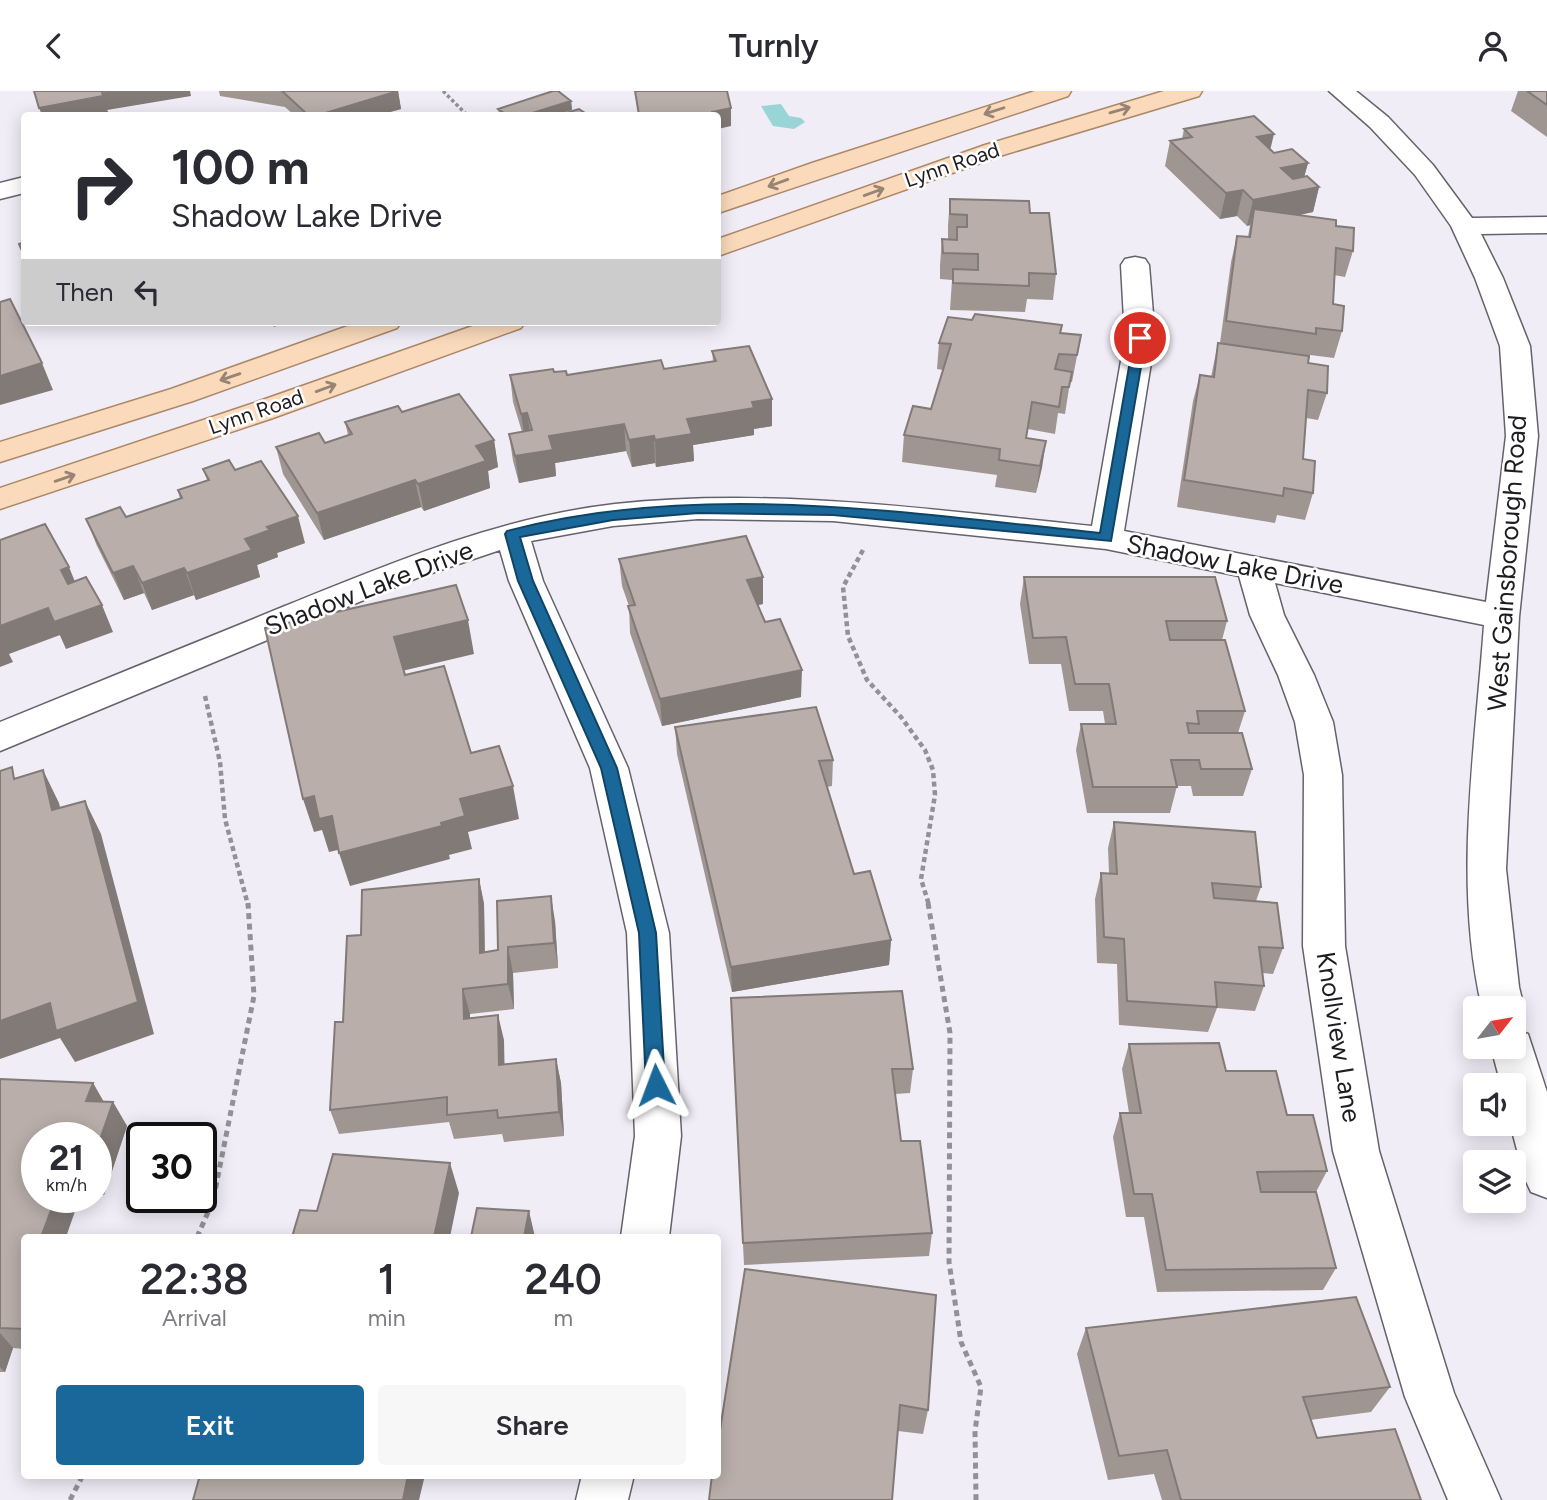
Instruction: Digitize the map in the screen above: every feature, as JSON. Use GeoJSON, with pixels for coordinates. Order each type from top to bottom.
{"type":"FeatureCollection","features":[{"type":"Feature","properties":{"kind":"main road","name":"Lynn Road"},"geometry":{"type":"LineString","coordinates":[[721,204],[1059,91]]}},
{"type":"Feature","properties":{"kind":"main road","name":"Lynn Road"},"geometry":{"type":"LineString","coordinates":[[721,247],[994,150],[1190,91]]}},
{"type":"Feature","properties":{"kind":"main road","name":"Lynn Road"},"geometry":{"type":"LineString","coordinates":[[0,452],[182,394],[376,326]]}},
{"type":"Feature","properties":{"kind":"main road","name":"Lynn Road"},"geometry":{"type":"LineString","coordinates":[[0,499],[262,411],[500,326]]}},
{"type":"Feature","properties":{"kind":"street","name":"West Gainsborough Road"},"geometry":{"type":"LineString","coordinates":[[1341,91],[1379,123],[1424,170],[1464,226],[1489,278],[1515,346],[1522,436],[1502,617],[1486,869],[1500,996]]}},
{"type":"Feature","properties":{"kind":"street"},"geometry":{"type":"LineString","coordinates":[[0,191],[21,186]]}},
{"type":"Feature","properties":{"kind":"street"},"geometry":{"type":"LineString","coordinates":[[1464,226],[1547,225]]}},
{"type":"Feature","properties":{"kind":"street"},"geometry":{"type":"LineString","coordinates":[[1106,538],[1140,338],[1135,265]]}},
{"type":"Feature","properties":{"kind":"street","name":"Shadow Lake Drive"},"geometry":{"type":"LineString","coordinates":[[0,737],[405,570],[512,534],[613,515],[698,509],[833,511],[1106,538],[1502,617]]}},
{"type":"Feature","properties":{"kind":"street"},"geometry":{"type":"LineString","coordinates":[[512,534],[526,581],[609,768],[648,933],[658,1136],[645,1234]]}},
{"type":"Feature","properties":{"kind":"street","name":"Knollview Lane"},"geometry":{"type":"LineString","coordinates":[[1254,567],[1266,615],[1296,675],[1314,722],[1323,775],[1324,946],[1356,1151],[1430,1397],[1475,1500]]}},
{"type":"Feature","properties":{"kind":"street"},"geometry":{"type":"LineString","coordinates":[[1517,1059],[1540,1124],[1547,1177]]}},
{"type":"Feature","properties":{"kind":"street"},"geometry":{"type":"LineString","coordinates":[[603,1500],[607,1479]]}},
{"type":"Feature","properties":{"kind":"path"},"geometry":{"type":"LineString","coordinates":[[443,91],[464,112]]}},
{"type":"Feature","properties":{"kind":"path"},"geometry":{"type":"LineString","coordinates":[[882,516],[843,587],[846,624],[848,636],[867,680],[901,717],[925,750],[933,770],[935,795],[921,879],[929,905],[950,1033],[949,1262],[961,1342],[981,1387],[975,1431],[976,1500]]}},
{"type":"Feature","properties":{"kind":"path"},"geometry":{"type":"LineString","coordinates":[[188,660],[204,692],[220,762],[225,818],[248,898],[254,996],[213,1201],[198,1234]]}},
{"type":"Feature","properties":{"kind":"path"},"geometry":{"type":"LineString","coordinates":[[70,1500],[81,1479]]}},
{"type":"Feature","properties":{"kind":"water"},"geometry":{"type":"Polygon","coordinates":[[[781,104],[789,116],[801,118],[805,122],[794,129],[773,126],[761,106],[781,104]]]}},
{"type":"Feature","properties":{"kind":"building"},"geometry":{"type":"Polygon","coordinates":[[[34,91],[110,91],[102,92],[103,96],[39,108],[34,91]]]}},
{"type":"Feature","properties":{"kind":"building"},"geometry":{"type":"Polygon","coordinates":[[[282,91],[398,91],[329,112],[305,112],[282,91]]]}},
{"type":"Feature","properties":{"kind":"building"},"geometry":{"type":"Polygon","coordinates":[[[553,91],[558,91],[571,101],[536,112],[502,112],[498,109],[553,91]]]}},
{"type":"Feature","properties":{"kind":"building"},"geometry":{"type":"Polygon","coordinates":[[[635,91],[727,91],[731,108],[712,112],[638,112],[635,91]]]}},
{"type":"Feature","properties":{"kind":"building"},"geometry":{"type":"Polygon","coordinates":[[[1527,91],[1547,91],[1547,105],[1527,91]]]}},
{"type":"Feature","properties":{"kind":"building"},"geometry":{"type":"Polygon","coordinates":[[[1254,116],[1274,134],[1257,137],[1274,153],[1292,149],[1308,163],[1281,168],[1293,179],[1307,176],[1319,187],[1253,200],[1243,190],[1226,193],[1170,141],[1192,137],[1184,129],[1254,116]]]}},
{"type":"Feature","properties":{"kind":"building"},"geometry":{"type":"Polygon","coordinates":[[[950,199],[1029,201],[1030,213],[1049,213],[1056,274],[1029,273],[1029,286],[953,283],[953,269],[978,270],[978,254],[943,253],[942,239],[957,240],[957,227],[967,227],[967,215],[950,214],[950,199]]]}},
{"type":"Feature","properties":{"kind":"building"},"geometry":{"type":"Polygon","coordinates":[[[1254,209],[1336,220],[1336,226],[1354,228],[1353,251],[1336,248],[1333,304],[1344,306],[1342,331],[1316,328],[1316,334],[1226,321],[1237,236],[1250,237],[1254,209]]]}},
{"type":"Feature","properties":{"kind":"building"},"geometry":{"type":"Polygon","coordinates":[[[10,299],[21,326],[24,326],[42,363],[0,376],[0,302],[10,299]]]}},
{"type":"Feature","properties":{"kind":"building"},"geometry":{"type":"Polygon","coordinates":[[[975,314],[1062,325],[1060,333],[1081,335],[1077,355],[1059,354],[1055,369],[1072,372],[1069,387],[1062,387],[1059,407],[1032,402],[1026,438],[1046,441],[1040,466],[999,460],[1000,449],[904,435],[913,406],[931,409],[951,344],[939,343],[948,317],[972,320],[975,314]]]}},
{"type":"Feature","properties":{"kind":"building"},"geometry":{"type":"Polygon","coordinates":[[[1218,343],[1309,356],[1308,363],[1328,366],[1327,393],[1308,390],[1303,459],[1315,461],[1313,493],[1284,488],[1283,496],[1184,480],[1200,375],[1214,377],[1218,343]]]}},
{"type":"Feature","properties":{"kind":"building"},"geometry":{"type":"Polygon","coordinates":[[[749,346],[772,399],[752,402],[754,408],[687,419],[692,434],[655,440],[654,436],[629,440],[624,424],[549,436],[553,450],[515,456],[509,434],[532,430],[527,413],[521,414],[510,375],[553,369],[554,372],[566,371],[567,375],[661,360],[664,369],[716,361],[712,351],[749,346]]]}},
{"type":"Feature","properties":{"kind":"building"},"geometry":{"type":"Polygon","coordinates":[[[459,394],[494,440],[476,446],[486,461],[418,484],[415,480],[317,513],[276,447],[319,433],[325,443],[352,434],[345,422],[398,406],[402,412],[459,394]]]}},
{"type":"Feature","properties":{"kind":"building"},"geometry":{"type":"Polygon","coordinates":[[[229,460],[235,470],[261,461],[298,516],[267,527],[270,530],[245,539],[252,550],[187,573],[184,568],[142,583],[133,566],[113,573],[86,519],[120,507],[126,517],[182,498],[178,490],[209,480],[203,469],[229,460]]]}},
{"type":"Feature","properties":{"kind":"building"},"geometry":{"type":"Polygon","coordinates":[[[45,524],[69,567],[61,570],[68,584],[86,577],[102,605],[54,622],[48,608],[0,626],[0,540],[45,524]]]}},
{"type":"Feature","properties":{"kind":"building"},"geometry":{"type":"Polygon","coordinates":[[[746,536],[763,577],[747,580],[765,622],[780,619],[802,670],[660,699],[628,606],[635,605],[619,559],[746,536]]]}},
{"type":"Feature","properties":{"kind":"building"},"geometry":{"type":"Polygon","coordinates":[[[1024,577],[1215,577],[1227,621],[1166,621],[1170,640],[1225,640],[1245,711],[1197,711],[1199,724],[1187,723],[1189,733],[1242,733],[1252,769],[1201,769],[1199,760],[1171,760],[1177,787],[1093,787],[1081,724],[1116,724],[1109,684],[1075,684],[1066,637],[1033,638],[1024,577]]]}},
{"type":"Feature","properties":{"kind":"building"},"geometry":{"type":"Polygon","coordinates":[[[456,585],[468,620],[394,637],[405,675],[444,666],[471,753],[499,746],[513,786],[460,799],[465,816],[441,823],[442,826],[339,853],[332,816],[319,819],[314,796],[303,799],[265,628],[456,585]]]}},
{"type":"Feature","properties":{"kind":"building"},"geometry":{"type":"Polygon","coordinates":[[[816,707],[833,760],[819,761],[854,874],[870,871],[891,940],[731,967],[675,727],[816,707]]]}},
{"type":"Feature","properties":{"kind":"building"},"geometry":{"type":"Polygon","coordinates":[[[12,767],[14,779],[43,770],[52,810],[85,801],[138,1002],[56,1031],[50,1003],[0,1021],[0,771],[12,767]]]}},
{"type":"Feature","properties":{"kind":"building"},"geometry":{"type":"Polygon","coordinates":[[[1114,822],[1255,832],[1261,887],[1212,883],[1214,898],[1277,903],[1283,948],[1259,947],[1264,986],[1215,982],[1217,1007],[1127,1001],[1124,939],[1104,937],[1101,873],[1117,874],[1114,822]]]}},
{"type":"Feature","properties":{"kind":"building"},"geometry":{"type":"Polygon","coordinates":[[[479,879],[480,953],[498,950],[497,901],[551,896],[554,943],[508,947],[508,984],[463,989],[464,1019],[498,1015],[499,1065],[556,1059],[559,1112],[498,1118],[497,1110],[447,1115],[447,1097],[330,1110],[335,1022],[343,1022],[347,936],[361,935],[362,890],[479,879]]]}},
{"type":"Feature","properties":{"kind":"building"},"geometry":{"type":"Polygon","coordinates":[[[902,991],[913,1069],[892,1069],[901,1141],[920,1141],[932,1233],[743,1243],[731,998],[902,991]]]}},
{"type":"Feature","properties":{"kind":"building"},"geometry":{"type":"Polygon","coordinates":[[[1219,1043],[1226,1071],[1276,1071],[1287,1115],[1313,1115],[1327,1171],[1257,1172],[1261,1192],[1316,1192],[1336,1268],[1166,1270],[1152,1194],[1134,1194],[1120,1113],[1141,1113],[1129,1044],[1219,1043]]]}},
{"type":"Feature","properties":{"kind":"building"},"geometry":{"type":"Polygon","coordinates":[[[0,1079],[93,1083],[86,1101],[113,1102],[106,1122],[21,1122],[21,1213],[50,1213],[42,1234],[21,1234],[21,1329],[0,1328],[0,1079]]]}},
{"type":"Feature","properties":{"kind":"building"},"geometry":{"type":"Polygon","coordinates":[[[333,1154],[450,1163],[435,1234],[293,1234],[300,1210],[317,1211],[333,1154]]]}},
{"type":"Feature","properties":{"kind":"building"},"geometry":{"type":"Polygon","coordinates":[[[477,1208],[529,1211],[525,1234],[472,1234],[477,1208]]]}},
{"type":"Feature","properties":{"kind":"building"},"geometry":{"type":"Polygon","coordinates":[[[745,1269],[936,1295],[928,1410],[900,1405],[892,1500],[709,1500],[712,1479],[721,1479],[721,1424],[745,1269]]]}},
{"type":"Feature","properties":{"kind":"building"},"geometry":{"type":"Polygon","coordinates":[[[1356,1297],[1390,1387],[1303,1397],[1317,1438],[1395,1429],[1421,1500],[1181,1500],[1167,1450],[1119,1456],[1086,1328],[1356,1297]]]}},
{"type":"Feature","properties":{"kind":"building"},"geometry":{"type":"Polygon","coordinates":[[[199,1479],[407,1479],[403,1500],[193,1500],[199,1479]]]}},
{"type":"Feature","properties":{"kind":"route"},"geometry":{"type":"LineString","coordinates":[[656,1085],[648,933],[609,768],[526,581],[512,534],[613,515],[698,509],[833,511],[1106,538],[1140,338]]}}]}
